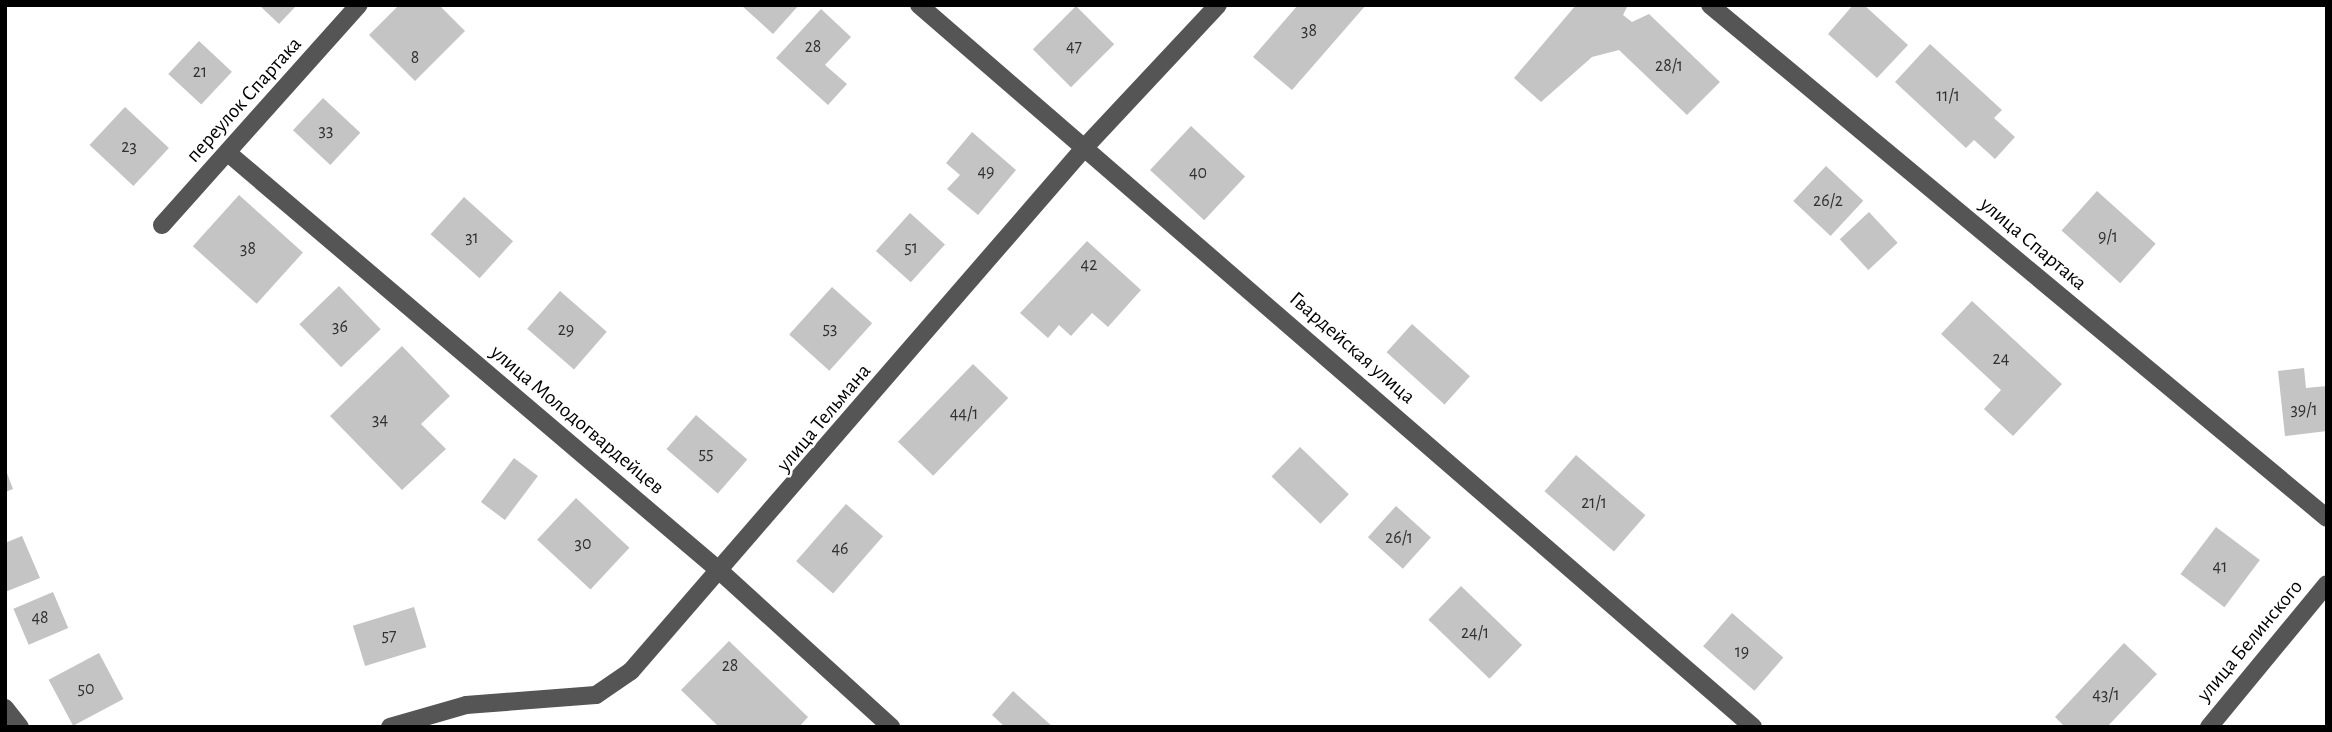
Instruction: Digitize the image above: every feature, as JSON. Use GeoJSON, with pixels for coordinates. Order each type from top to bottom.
{"type":"FeatureCollection","features":[{"type":"Feature","properties":{"kind":"street","name":"переулок Спартака"},"geometry":{"type":"LineString","coordinates":[[162,225],[359,5]]}},
{"type":"Feature","properties":{"kind":"street","name":"Гвардейская улица"},"geometry":{"type":"LineString","coordinates":[[919,5],[1086,146],[1754,727]]}},
{"type":"Feature","properties":{"kind":"street","name":"улица Тельмана"},"geometry":{"type":"LineString","coordinates":[[390,727],[466,705],[596,695],[631,671],[722,573],[1086,146],[1219,5]]}},
{"type":"Feature","properties":{"kind":"street","name":"улица Спартака"},"geometry":{"type":"LineString","coordinates":[[1710,5],[2327,518]]}},
{"type":"Feature","properties":{"kind":"street","name":"улица Молодогвардейцев"},"geometry":{"type":"LineString","coordinates":[[228,153],[722,573],[891,727]]}},
{"type":"Feature","properties":{"kind":"street","name":"улица Белинского"},"geometry":{"type":"LineString","coordinates":[[2209,727],[2327,584]]}},
{"type":"Feature","properties":{"kind":"street"},"geometry":{"type":"LineString","coordinates":[[5,708],[20,727]]}},
{"type":"Feature","properties":{"kind":"building"},"geometry":{"type":"Polygon","coordinates":[[[259,5],[297,5],[279,24],[259,5]]]}},
{"type":"Feature","properties":{"kind":"building"},"geometry":{"type":"Polygon","coordinates":[[[399,5],[439,5],[465,31],[415,81],[369,35],[399,5]]]}},
{"type":"Feature","properties":{"kind":"building"},"geometry":{"type":"Polygon","coordinates":[[[741,5],[799,5],[773,34],[741,5]]]}},
{"type":"Feature","properties":{"kind":"building"},"geometry":{"type":"Polygon","coordinates":[[[1298,5],[1366,5],[1292,90],[1253,57],[1298,5]]]}},
{"type":"Feature","properties":{"kind":"building"},"geometry":{"type":"Polygon","coordinates":[[[1576,5],[1628,5],[1623,15],[1632,22],[1649,14],[1720,82],[1687,115],[1619,50],[1592,57],[1541,102],[1514,78],[1576,5]]]}},
{"type":"Feature","properties":{"kind":"building"},"geometry":{"type":"Polygon","coordinates":[[[1853,5],[1864,5],[1908,45],[1877,78],[1828,34],[1853,5]]]}},
{"type":"Feature","properties":{"kind":"building"},"geometry":{"type":"Polygon","coordinates":[[[1076,6],[1114,44],[1071,87],[1033,49],[1076,6]]]}},
{"type":"Feature","properties":{"kind":"building"},"geometry":{"type":"Polygon","coordinates":[[[821,9],[851,37],[825,65],[847,84],[828,105],[776,58],[821,9]]]}},
{"type":"Feature","properties":{"kind":"building"},"geometry":{"type":"Polygon","coordinates":[[[199,41],[232,72],[201,105],[168,74],[199,41]]]}},
{"type":"Feature","properties":{"kind":"building"},"geometry":{"type":"Polygon","coordinates":[[[1930,44],[2002,110],[1994,118],[2015,137],[1995,159],[1974,140],[1966,148],[1895,82],[1930,44]]]}},
{"type":"Feature","properties":{"kind":"building"},"geometry":{"type":"Polygon","coordinates":[[[323,98],[360,133],[330,165],[293,130],[323,98]]]}},
{"type":"Feature","properties":{"kind":"building"},"geometry":{"type":"Polygon","coordinates":[[[125,107],[169,148],[133,186],[90,145],[125,107]]]}},
{"type":"Feature","properties":{"kind":"building"},"geometry":{"type":"Polygon","coordinates":[[[1191,126],[1245,176],[1204,220],[1150,170],[1191,126]]]}},
{"type":"Feature","properties":{"kind":"building"},"geometry":{"type":"Polygon","coordinates":[[[972,132],[1016,170],[978,215],[947,189],[960,175],[946,163],[972,132]]]}},
{"type":"Feature","properties":{"kind":"building"},"geometry":{"type":"Polygon","coordinates":[[[1826,166],[1863,201],[1831,236],[1793,201],[1826,166]]]}},
{"type":"Feature","properties":{"kind":"building"},"geometry":{"type":"Polygon","coordinates":[[[2097,191],[2156,244],[2120,283],[2062,230],[2097,191]]]}},
{"type":"Feature","properties":{"kind":"building"},"geometry":{"type":"Polygon","coordinates":[[[239,195],[303,253],[257,304],[193,246],[239,195]]]}},
{"type":"Feature","properties":{"kind":"building"},"geometry":{"type":"Polygon","coordinates":[[[464,197],[513,241],[480,278],[431,234],[464,197]]]}},
{"type":"Feature","properties":{"kind":"building"},"geometry":{"type":"Polygon","coordinates":[[[1869,212],[1898,243],[1868,270],[1840,239],[1869,212]]]}},
{"type":"Feature","properties":{"kind":"building"},"geometry":{"type":"Polygon","coordinates":[[[910,213],[945,244],[911,282],[876,251],[910,213]]]}},
{"type":"Feature","properties":{"kind":"building"},"geometry":{"type":"Polygon","coordinates":[[[1087,241],[1141,290],[1108,327],[1092,313],[1071,336],[1059,325],[1048,338],[1020,313],[1087,241]]]}},
{"type":"Feature","properties":{"kind":"building"},"geometry":{"type":"Polygon","coordinates":[[[339,286],[381,329],[341,367],[299,324],[339,286]]]}},
{"type":"Feature","properties":{"kind":"building"},"geometry":{"type":"Polygon","coordinates":[[[832,287],[872,323],[829,371],[789,335],[832,287]]]}},
{"type":"Feature","properties":{"kind":"building"},"geometry":{"type":"Polygon","coordinates":[[[560,291],[607,332],[574,369],[527,329],[560,291]]]}},
{"type":"Feature","properties":{"kind":"building"},"geometry":{"type":"Polygon","coordinates":[[[1972,301],[2062,384],[2013,436],[1984,409],[2001,390],[1941,334],[1972,301]]]}},
{"type":"Feature","properties":{"kind":"building"},"geometry":{"type":"Polygon","coordinates":[[[1412,324],[1470,376],[1445,404],[1387,352],[1412,324]]]}},
{"type":"Feature","properties":{"kind":"building"},"geometry":{"type":"Polygon","coordinates":[[[402,346],[450,396],[421,424],[446,449],[402,490],[330,416],[402,346]]]}},
{"type":"Feature","properties":{"kind":"building"},"geometry":{"type":"Polygon","coordinates":[[[973,364],[1008,398],[933,476],[898,442],[973,364]]]}},
{"type":"Feature","properties":{"kind":"building"},"geometry":{"type":"Polygon","coordinates":[[[2304,368],[2306,388],[2327,386],[2327,431],[2285,436],[2278,371],[2304,368]]]}},
{"type":"Feature","properties":{"kind":"building"},"geometry":{"type":"Polygon","coordinates":[[[696,415],[747,460],[718,494],[666,449],[696,415]]]}},
{"type":"Feature","properties":{"kind":"building"},"geometry":{"type":"Polygon","coordinates":[[[1300,447],[1349,494],[1320,524],[1272,476],[1300,447]]]}},
{"type":"Feature","properties":{"kind":"building"},"geometry":{"type":"Polygon","coordinates":[[[1576,455],[1645,515],[1614,552],[1545,491],[1576,455]]]}},
{"type":"Feature","properties":{"kind":"building"},"geometry":{"type":"Polygon","coordinates":[[[514,458],[538,476],[505,520],[481,502],[514,458]]]}},
{"type":"Feature","properties":{"kind":"building"},"geometry":{"type":"Polygon","coordinates":[[[5,468],[13,489],[5,492],[5,468]]]}},
{"type":"Feature","properties":{"kind":"building"},"geometry":{"type":"Polygon","coordinates":[[[576,498],[629,548],[591,589],[537,540],[576,498]]]}},
{"type":"Feature","properties":{"kind":"building"},"geometry":{"type":"Polygon","coordinates":[[[846,504],[883,536],[833,594],[796,561],[846,504]]]}},
{"type":"Feature","properties":{"kind":"building"},"geometry":{"type":"Polygon","coordinates":[[[1396,506],[1431,537],[1403,569],[1368,537],[1396,506]]]}},
{"type":"Feature","properties":{"kind":"building"},"geometry":{"type":"Polygon","coordinates":[[[2216,527],[2260,560],[2224,607],[2180,574],[2216,527]]]}},
{"type":"Feature","properties":{"kind":"building"},"geometry":{"type":"Polygon","coordinates":[[[22,536],[40,578],[5,592],[5,543],[22,536]]]}},
{"type":"Feature","properties":{"kind":"building"},"geometry":{"type":"Polygon","coordinates":[[[1461,586],[1522,645],[1489,679],[1428,620],[1461,586]]]}},
{"type":"Feature","properties":{"kind":"building"},"geometry":{"type":"Polygon","coordinates":[[[53,592],[68,628],[29,645],[13,609],[53,592]]]}},
{"type":"Feature","properties":{"kind":"building"},"geometry":{"type":"Polygon","coordinates":[[[414,607],[426,647],[365,666],[353,626],[414,607]]]}},
{"type":"Feature","properties":{"kind":"building"},"geometry":{"type":"Polygon","coordinates":[[[1732,613],[1783,658],[1754,691],[1703,646],[1732,613]]]}},
{"type":"Feature","properties":{"kind":"building"},"geometry":{"type":"Polygon","coordinates":[[[729,641],[808,717],[799,727],[719,727],[681,690],[729,641]]]}},
{"type":"Feature","properties":{"kind":"building"},"geometry":{"type":"Polygon","coordinates":[[[2124,643],[2157,674],[2107,727],[2065,727],[2055,717],[2124,643]]]}},
{"type":"Feature","properties":{"kind":"building"},"geometry":{"type":"Polygon","coordinates":[[[99,653],[123,699],[73,726],[49,680],[99,653]]]}},
{"type":"Feature","properties":{"kind":"building"},"geometry":{"type":"Polygon","coordinates":[[[1013,691],[1053,727],[1005,727],[992,715],[1013,691]]]}}]}
